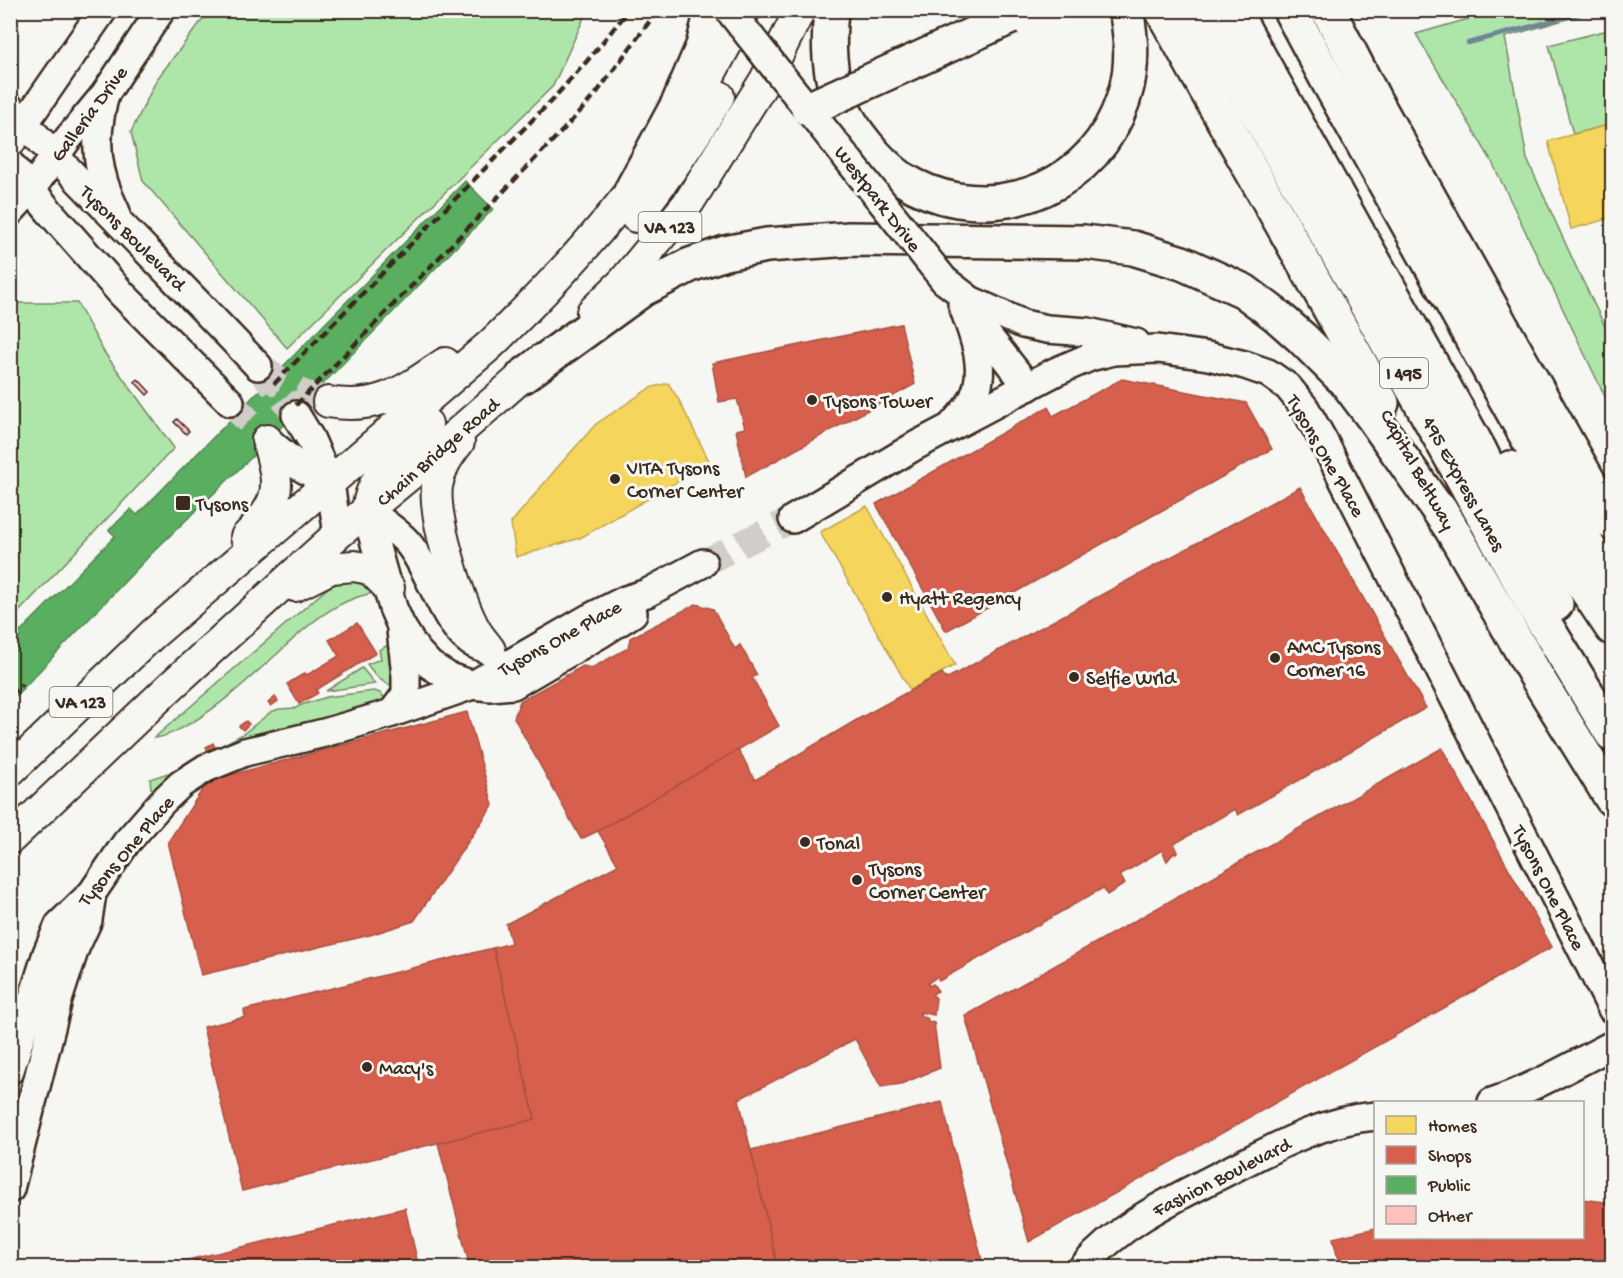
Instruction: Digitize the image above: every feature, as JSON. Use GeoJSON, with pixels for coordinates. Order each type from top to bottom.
{"type":"FeatureCollection","features":[{"type":"Feature","properties":{"kind":"highway"},"geometry":{"type":"LineString","coordinates":[[631,191],[679,102],[703,46],[712,10]]}},
{"type":"Feature","properties":{"kind":"highway"},"geometry":{"type":"LineString","coordinates":[[831,10],[829,32],[833,82],[841,104],[858,134],[900,177],[927,191],[952,199],[984,203],[1022,198],[1058,183],[1078,168],[1101,145],[1117,115],[1128,86],[1131,52],[1126,10]]}},
{"type":"Feature","properties":{"kind":"highway"},"geometry":{"type":"LineString","coordinates":[[808,109],[1025,10]]}},
{"type":"Feature","properties":{"kind":"highway","name":"Capital Beltway"},"geometry":{"type":"LineString","coordinates":[[1162,10],[1451,528],[1538,679],[1612,798]]}},
{"type":"Feature","properties":{"kind":"highway","name":"495 Express Lanes"},"geometry":{"type":"LineString","coordinates":[[1198,10],[1356,286],[1532,603],[1612,734]]}},
{"type":"Feature","properties":{"kind":"highway"},"geometry":{"type":"LineString","coordinates":[[1233,10],[1479,449],[1612,713]]}},
{"type":"Feature","properties":{"kind":"highway"},"geometry":{"type":"LineString","coordinates":[[1254,10],[1494,441],[1555,543],[1612,628]]}},
{"type":"Feature","properties":{"kind":"highway"},"geometry":{"type":"LineString","coordinates":[[1290,10],[1334,93],[1612,589]]}},
{"type":"Feature","properties":{"kind":"highway"},"geometry":{"type":"LineString","coordinates":[[1328,10],[1374,99],[1612,523]]}},
{"type":"Feature","properties":{"kind":"highway"},"geometry":{"type":"LineString","coordinates":[[1343,10],[1374,99]]}},
{"type":"Feature","properties":{"kind":"highway"},"geometry":{"type":"LineString","coordinates":[[523,376],[643,289],[690,265],[725,253],[768,245],[850,239],[1084,242],[1133,248],[1182,263],[1244,291],[1276,315],[1325,360],[1360,400],[1451,528]]}},
{"type":"Feature","properties":{"kind":"main road","name":"VA 123"},"geometry":{"type":"LineString","coordinates":[[10,771],[153,634],[293,515],[332,494],[539,298],[631,191],[675,130],[708,78],[745,10]]}},
{"type":"Feature","properties":{"kind":"main road"},"geometry":{"type":"LineString","coordinates":[[332,494],[360,486],[371,497],[392,459],[411,438],[529,332],[618,238],[664,181],[701,126],[732,73],[759,10]]}},
{"type":"Feature","properties":{"kind":"main road","name":"Chain Bridge Road"},"geometry":{"type":"LineString","coordinates":[[10,840],[172,685],[338,534],[371,497],[412,473],[491,405],[623,282],[689,202],[765,80],[800,10]]}},
{"type":"Feature","properties":{"kind":"main road"},"geometry":{"type":"LineString","coordinates":[[328,402],[342,405],[366,404],[385,399],[404,390],[539,298]]}},
{"type":"Feature","properties":{"kind":"main road"},"geometry":{"type":"LineString","coordinates":[[490,650],[476,631],[453,572],[438,519],[437,488],[443,464],[491,405]]}},
{"type":"Feature","properties":{"kind":"main road"},"geometry":{"type":"LineString","coordinates":[[153,634],[229,556],[269,510],[277,489],[275,467],[267,440]]}},
{"type":"Feature","properties":{"kind":"main road"},"geometry":{"type":"LineString","coordinates":[[268,598],[310,580],[331,568],[354,566],[370,569],[388,588]]}},
{"type":"Feature","properties":{"kind":"street"},"geometry":{"type":"LineString","coordinates":[[15,125],[103,10]]}},
{"type":"Feature","properties":{"kind":"street","name":"Galleria Drive"},"geometry":{"type":"LineString","coordinates":[[10,212],[32,188],[105,94],[161,10]]}},
{"type":"Feature","properties":{"kind":"street","name":"Westpark Drive"},"geometry":{"type":"LineString","coordinates":[[729,10],[1028,387]]}},
{"type":"Feature","properties":{"kind":"street"},"geometry":{"type":"LineString","coordinates":[[105,94],[97,135],[99,163],[106,188],[125,230]]}},
{"type":"Feature","properties":{"kind":"street","name":"Tysons Boulevard"},"geometry":{"type":"LineString","coordinates":[[15,125],[55,157],[258,366]]}},
{"type":"Feature","properties":{"kind":"street"},"geometry":{"type":"LineString","coordinates":[[10,164],[122,294],[230,402]]}},
{"type":"Feature","properties":{"kind":"street"},"geometry":{"type":"LineString","coordinates":[[944,280],[970,300],[1023,324],[1047,329],[1088,332],[1158,349]]}},
{"type":"Feature","properties":{"kind":"street"},"geometry":{"type":"LineString","coordinates":[[950,429],[974,398],[980,374],[974,338],[962,303]]}},
{"type":"Feature","properties":{"kind":"street","name":"Tysons One Place"},"geometry":{"type":"LineString","coordinates":[[793,519],[915,446],[1055,372],[1090,357],[1114,351],[1158,349],[1209,356],[1268,373],[1288,387],[1305,408],[1343,478],[1612,1009]]}},
{"type":"Feature","properties":{"kind":"street"},"geometry":{"type":"LineString","coordinates":[[296,415],[310,438],[332,494],[338,534]]}},
{"type":"Feature","properties":{"kind":"street"},"geometry":{"type":"LineString","coordinates":[[267,440],[332,494]]}},
{"type":"Feature","properties":{"kind":"street"},"geometry":{"type":"LineString","coordinates":[[371,497],[372,533],[393,608],[401,626],[416,650],[430,664],[449,678],[473,685]]}},
{"type":"Feature","properties":{"kind":"street"},"geometry":{"type":"LineString","coordinates":[[371,497],[407,543],[429,577],[445,611],[461,633],[475,645],[501,651],[522,646],[589,618]]}},
{"type":"Feature","properties":{"kind":"street","name":"Tysons One Place"},"geometry":{"type":"LineString","coordinates":[[10,1070],[47,954],[59,925],[92,893],[126,843],[181,784],[206,768],[245,752],[324,733],[392,713],[473,685],[589,618],[625,600],[647,593],[703,563]]}},
{"type":"Feature","properties":{"kind":"street","name":"Tysons One Place"},"geometry":{"type":"LineString","coordinates":[[473,685],[490,687],[513,685],[632,614],[647,593]]}},
{"type":"Feature","properties":{"kind":"street"},"geometry":{"type":"LineString","coordinates":[[392,713],[406,694],[401,626]]}},
{"type":"Feature","properties":{"kind":"street"},"geometry":{"type":"LineString","coordinates":[[10,1189],[58,1000],[75,948],[88,920],[92,893]]}},
{"type":"Feature","properties":{"kind":"street"},"geometry":{"type":"LineString","coordinates":[[1495,1101],[1520,1092],[1612,1045]]}},
{"type":"Feature","properties":{"kind":"street","name":"Fashion Boulevard"},"geometry":{"type":"LineString","coordinates":[[1082,1268],[1116,1234],[1154,1209],[1300,1136],[1335,1123],[1374,1116]]}},
{"type":"Feature","properties":{"kind":"green space"},"geometry":{"type":"Polygon","coordinates":[[[209,11],[587,11],[553,86],[287,348],[143,181],[131,132],[157,79],[209,11]]]}},
{"type":"Feature","properties":{"kind":"green space"},"geometry":{"type":"Polygon","coordinates":[[[1496,11],[1595,11],[1505,37],[1527,159],[1612,341],[1612,411],[1491,160],[1416,34],[1496,11]]]}},
{"type":"Feature","properties":{"kind":"green space"},"geometry":{"type":"Polygon","coordinates":[[[1612,29],[1612,124],[1573,134],[1549,45],[1612,29]]]}},
{"type":"Feature","properties":{"kind":"green space"},"geometry":{"type":"Polygon","coordinates":[[[11,303],[77,303],[104,352],[174,448],[11,620],[11,303]]]}},
{"type":"Feature","properties":{"kind":"green space"},"geometry":{"type":"Polygon","coordinates":[[[347,580],[367,587],[372,593],[357,597],[332,609],[298,634],[214,708],[178,730],[154,738],[330,586],[347,580]]]}},
{"type":"Feature","properties":{"kind":"green space"},"geometry":{"type":"Polygon","coordinates":[[[390,644],[395,686],[383,681],[367,664],[381,659],[379,650],[390,644]]]}},
{"type":"Feature","properties":{"kind":"green space"},"geometry":{"type":"Polygon","coordinates":[[[362,668],[375,684],[326,691],[362,668]]]}},
{"type":"Feature","properties":{"kind":"green space"},"geometry":{"type":"Polygon","coordinates":[[[374,691],[386,699],[380,704],[174,774],[156,789],[151,788],[150,779],[174,771],[243,734],[271,712],[296,708],[327,697],[374,691]]]}},
{"type":"Feature","properties":{"kind":"building: Homes"},"geometry":{"type":"Polygon","coordinates":[[[1612,124],[1612,218],[1571,229],[1548,141],[1612,124]]]}},
{"type":"Feature","properties":{"kind":"building: Homes","name":"VITA Tysons Corner Center"},"geometry":{"type":"Polygon","coordinates":[[[668,383],[679,400],[710,463],[580,538],[516,557],[511,523],[556,469],[596,424],[650,388],[668,383]]]}},
{"type":"Feature","properties":{"kind":"building: Homes","name":"Hyatt Regency"},"geometry":{"type":"Polygon","coordinates":[[[867,506],[955,665],[910,690],[820,532],[867,506]]]}},
{"type":"Feature","properties":{"kind":"building: Shops","name":"Tysons Tower"},"geometry":{"type":"Polygon","coordinates":[[[901,324],[915,384],[746,477],[736,430],[745,428],[737,399],[719,402],[712,363],[901,324]]]}},
{"type":"Feature","properties":{"kind":"building: Shops"},"geometry":{"type":"Polygon","coordinates":[[[1122,379],[1246,403],[1272,449],[946,631],[876,504],[1048,407],[1053,416],[1122,379]]]}},
{"type":"Feature","properties":{"kind":"building: Shops","name":"Tysons Corner Center"},"geometry":{"type":"Polygon","coordinates":[[[1300,487],[1426,708],[1238,815],[1235,809],[1174,844],[1178,852],[1167,861],[1162,850],[1120,875],[1125,884],[1107,895],[1103,888],[939,981],[937,977],[928,983],[929,986],[933,984],[938,991],[932,994],[936,998],[934,1015],[920,1012],[921,1016],[934,1023],[940,1068],[901,1084],[881,1087],[855,1039],[739,1099],[778,1268],[470,1268],[438,1143],[535,1119],[493,948],[511,943],[506,924],[618,865],[598,831],[738,749],[755,780],[942,673],[946,679],[1300,487]]]}},
{"type":"Feature","properties":{"kind":"building: Shops"},"geometry":{"type":"Polygon","coordinates":[[[696,604],[713,609],[735,649],[740,645],[757,675],[752,677],[779,726],[581,839],[514,718],[520,701],[583,666],[592,668],[628,648],[630,638],[696,604]]]}},
{"type":"Feature","properties":{"kind":"building: Shops"},"geometry":{"type":"Polygon","coordinates":[[[357,623],[376,653],[316,690],[318,693],[299,704],[287,684],[339,656],[329,640],[357,623]]]}},
{"type":"Feature","properties":{"kind":"building: Shops"},"geometry":{"type":"Polygon","coordinates":[[[275,697],[278,701],[271,706],[268,703],[275,697]]]}},
{"type":"Feature","properties":{"kind":"building: Shops"},"geometry":{"type":"Polygon","coordinates":[[[467,712],[493,805],[414,921],[370,935],[201,975],[168,842],[208,781],[467,712]]]}},
{"type":"Feature","properties":{"kind":"building: Shops"},"geometry":{"type":"Polygon","coordinates":[[[246,721],[249,724],[243,730],[239,726],[246,721]]]}},
{"type":"Feature","properties":{"kind":"building: Shops"},"geometry":{"type":"Polygon","coordinates":[[[213,743],[215,747],[208,751],[206,747],[213,743]]]}},
{"type":"Feature","properties":{"kind":"building: Shops"},"geometry":{"type":"Polygon","coordinates":[[[1442,748],[1552,947],[1029,1242],[965,1016],[1442,748]]]}},
{"type":"Feature","properties":{"kind":"building: Shops","name":"Macy's"},"geometry":{"type":"Polygon","coordinates":[[[493,948],[535,1119],[242,1191],[203,1027],[245,1017],[244,1010],[493,948]]]}},
{"type":"Feature","properties":{"kind":"building: Shops"},"geometry":{"type":"Polygon","coordinates":[[[942,1102],[984,1268],[778,1268],[751,1150],[942,1102]]]}},
{"type":"Feature","properties":{"kind":"building: Shops"},"geometry":{"type":"Polygon","coordinates":[[[1584,1199],[1612,1203],[1612,1268],[1340,1268],[1333,1238],[1374,1228],[1374,1239],[1584,1239],[1584,1199]]]}},
{"type":"Feature","properties":{"kind":"building: Shops"},"geometry":{"type":"Polygon","coordinates":[[[405,1208],[419,1268],[154,1268],[405,1208]]]}},
{"type":"Feature","properties":{"kind":"building: Public","name":"Tysons"},"geometry":{"type":"Polygon","coordinates":[[[465,181],[493,209],[258,451],[154,551],[10,702],[10,642],[115,536],[109,530],[131,509],[137,515],[465,181]]]}},
{"type":"Feature","properties":{"kind":"building: Other"},"geometry":{"type":"Polygon","coordinates":[[[138,379],[150,392],[147,395],[135,382],[138,379]]]}},
{"type":"Feature","properties":{"kind":"building: Other"},"geometry":{"type":"Polygon","coordinates":[[[177,419],[189,431],[186,434],[174,422],[177,419]]]}},
{"type":"Feature","properties":{"kind":"waterway"},"geometry":{"type":"LineString","coordinates":[[1468,43],[1593,10]]}},
{"type":"Feature","properties":{"kind":"tunnel"},"geometry":{"type":"LineString","coordinates":[[258,366],[296,415]]}},
{"type":"Feature","properties":{"kind":"tunnel"},"geometry":{"type":"LineString","coordinates":[[258,366],[300,394],[328,402]]}},
{"type":"Feature","properties":{"kind":"tunnel"},"geometry":{"type":"LineString","coordinates":[[230,402],[267,440]]}},
{"type":"Feature","properties":{"kind":"tunnel"},"geometry":{"type":"LineString","coordinates":[[703,563],[793,519]]}},
{"type":"Feature","properties":{"kind":"railway"},"geometry":{"type":"LineString","coordinates":[[274,384],[552,100],[629,10]]}},
{"type":"Feature","properties":{"kind":"railway"},"geometry":{"type":"LineString","coordinates":[[296,405],[564,129],[595,95],[658,10]]}},
{"type":"Feature","properties":{"kind":"railway"},"geometry":{"type":"LineString","coordinates":[[10,696],[22,684]]}},
{"type":"Feature","properties":{"kind":"place","name":"Tysons Tower"},"geometry":{"type":"Point","coordinates":[812,400]}},
{"type":"Feature","properties":{"kind":"place","name":"VITA Tysons Corner Center"},"geometry":{"type":"Point","coordinates":[615,479]}},
{"type":"Feature","properties":{"kind":"place","name":"Tysons"},"geometry":{"type":"Point","coordinates":[183,503]}},
{"type":"Feature","properties":{"kind":"place","name":"Hyatt Regency"},"geometry":{"type":"Point","coordinates":[887,597]}},
{"type":"Feature","properties":{"kind":"place","name":"AMC Tysons Corner 16"},"geometry":{"type":"Point","coordinates":[1275,658]}},
{"type":"Feature","properties":{"kind":"place","name":"Selfie Wrld"},"geometry":{"type":"Point","coordinates":[1074,677]}},
{"type":"Feature","properties":{"kind":"place","name":"Tonal"},"geometry":{"type":"Point","coordinates":[805,842]}},
{"type":"Feature","properties":{"kind":"place","name":"Tysons Corner Center"},"geometry":{"type":"Point","coordinates":[857,880]}},
{"type":"Feature","properties":{"kind":"place","name":"Macy's"},"geometry":{"type":"Point","coordinates":[367,1067]}}]}
